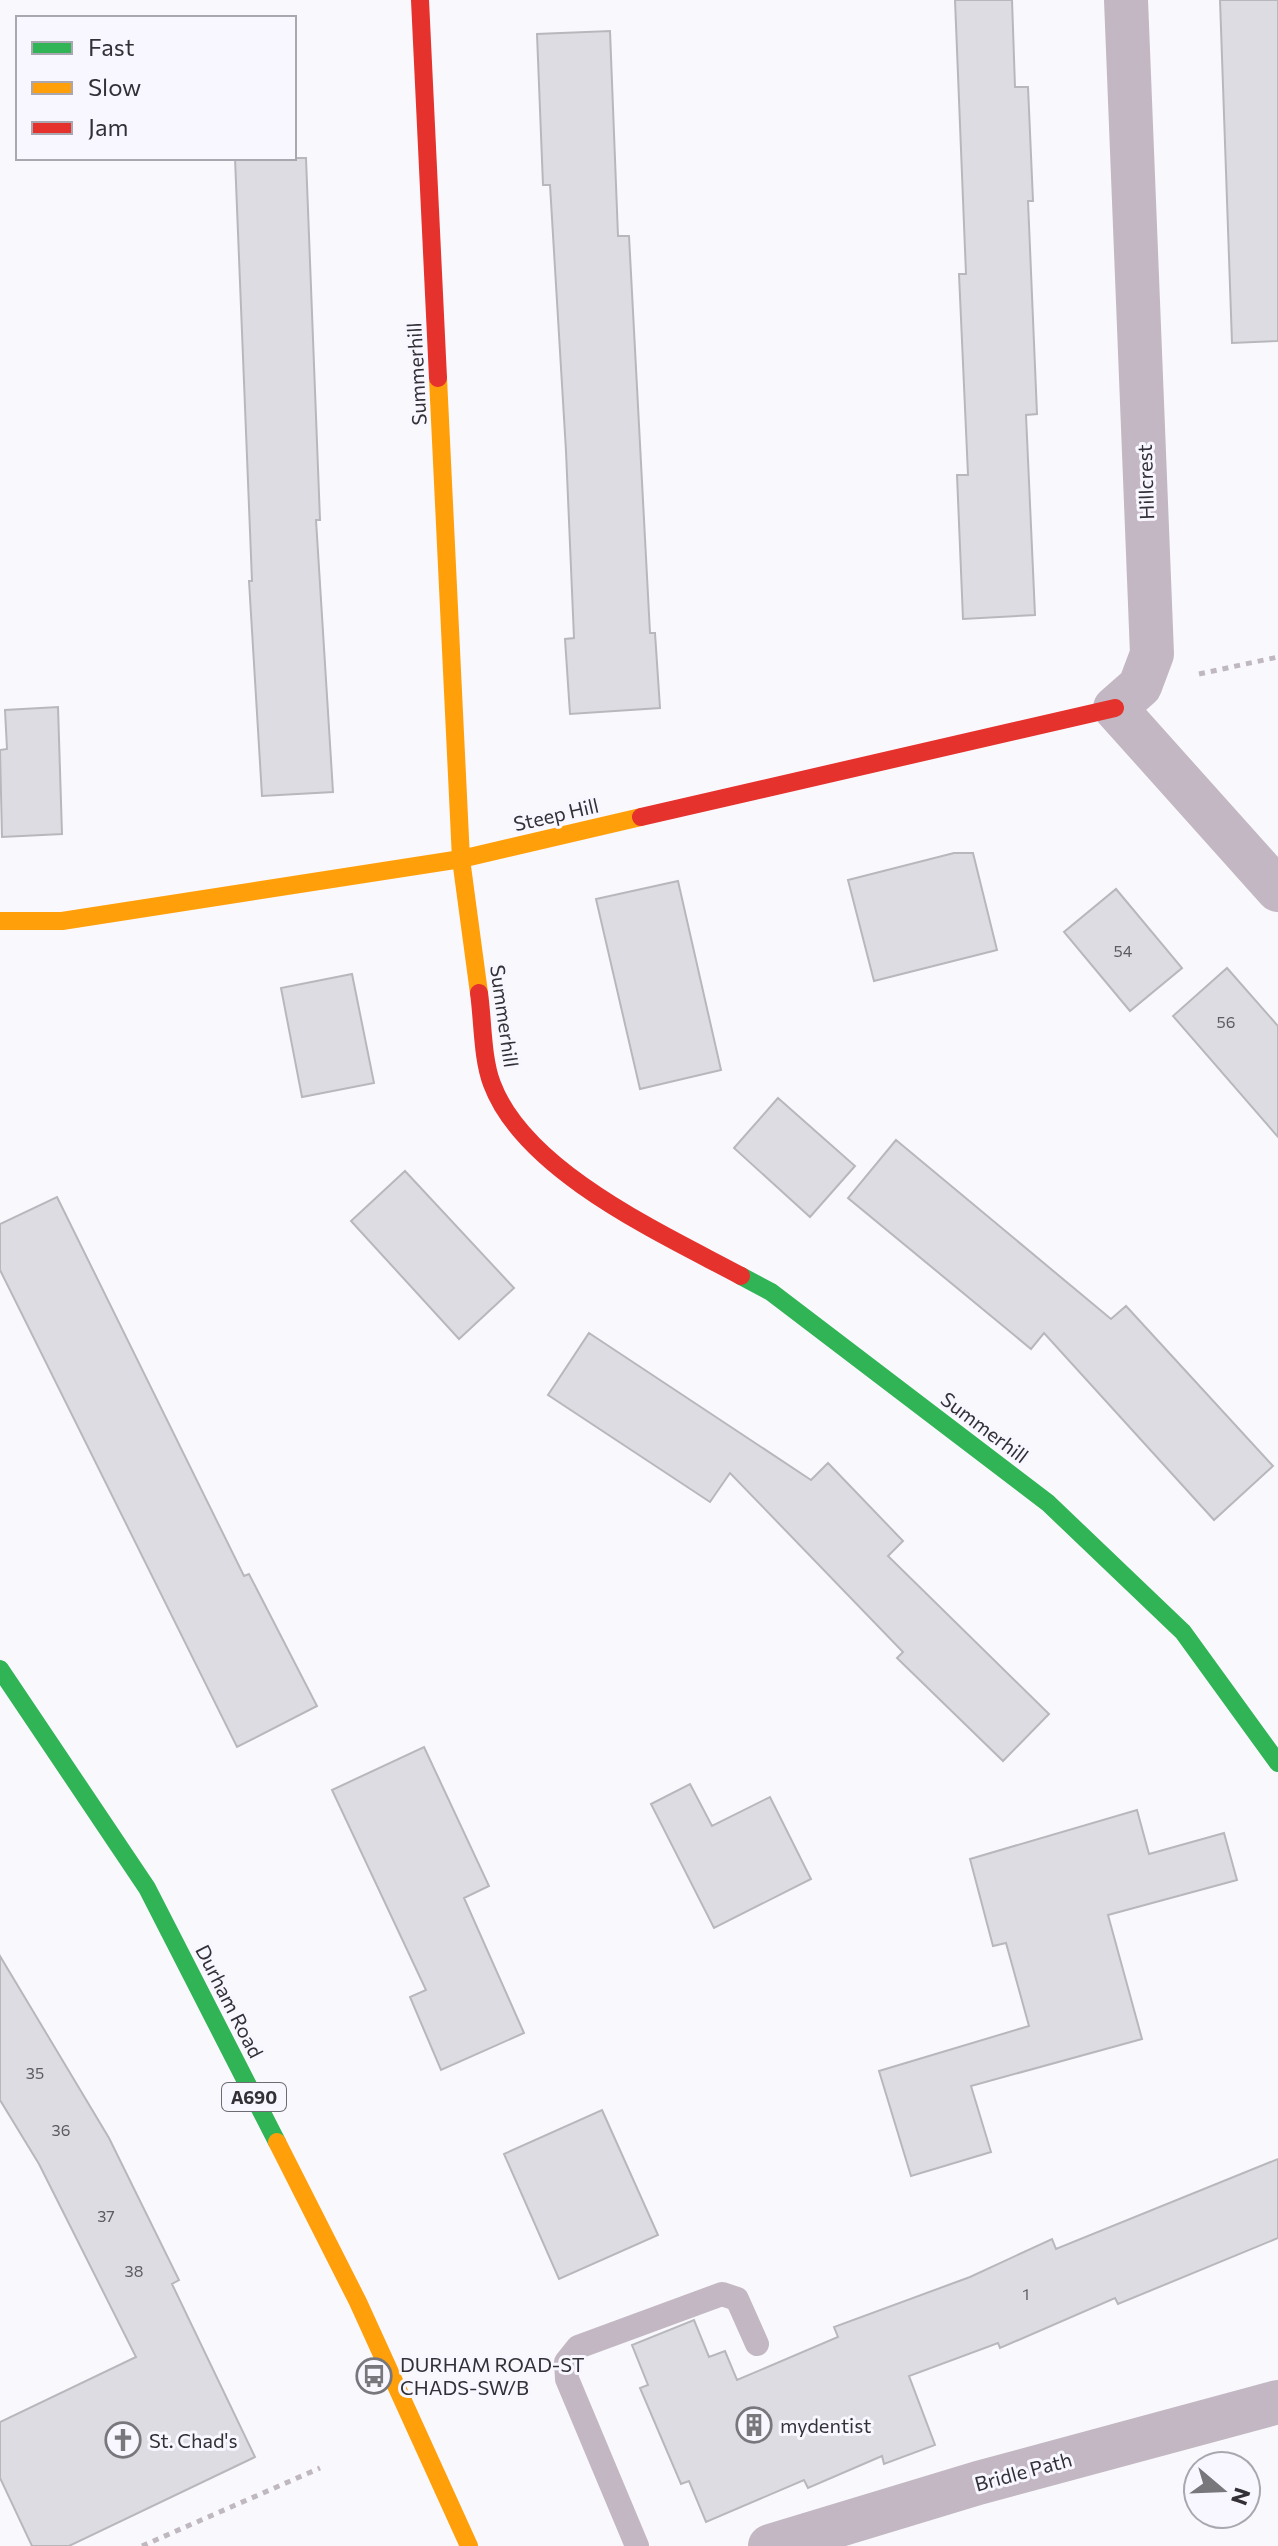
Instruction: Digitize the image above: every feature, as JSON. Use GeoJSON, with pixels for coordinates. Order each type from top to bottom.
{"type":"FeatureCollection","features":[{"type":"Feature","properties":{"kind":"main road","name":"Summerhill"},"geometry":{"type":"LineString","coordinates":[[420,0],[461,859],[492,1084],[523,1135],[604,1202],[771,1292],[1048,1503],[1183,1632],[1278,1763]]}},
{"type":"Feature","properties":{"kind":"main road","name":"Steep Hill"},"geometry":{"type":"LineString","coordinates":[[0,921],[62,921],[461,859],[1127,697]]}},
{"type":"Feature","properties":{"kind":"main road","name":"Durham Road"},"geometry":{"type":"LineString","coordinates":[[0,1669],[147,1888],[358,2302],[469,2546]]}},
{"type":"Feature","properties":{"kind":"street","name":"Hillcrest"},"geometry":{"type":"LineString","coordinates":[[1126,0],[1152,654],[1127,697]]}},
{"type":"Feature","properties":{"kind":"street"},"geometry":{"type":"LineString","coordinates":[[1127,697],[1278,890]]}},
{"type":"Feature","properties":{"kind":"street","name":"Bridle Path"},"geometry":{"type":"LineString","coordinates":[[770,2546],[978,2483],[1278,2402]]}},
{"type":"Feature","properties":{"kind":"lane"},"geometry":{"type":"LineString","coordinates":[[637,2546],[567,2379],[566,2362],[578,2347],[722,2294],[737,2299],[757,2344]]}},
{"type":"Feature","properties":{"kind":"path"},"geometry":{"type":"LineString","coordinates":[[1127,697],[1278,657]]}},
{"type":"Feature","properties":{"kind":"path"},"geometry":{"type":"LineString","coordinates":[[142,2546],[320,2468]]}},
{"type":"Feature","properties":{"kind":"building"},"geometry":{"type":"Polygon","coordinates":[[[955,0],[1012,0],[1015,87],[1028,87],[1033,201],[1028,201],[1037,414],[1026,415],[1035,615],[963,619],[957,475],[968,475],[959,274],[966,274],[955,0]]]}},
{"type":"Feature","properties":{"kind":"building"},"geometry":{"type":"Polygon","coordinates":[[[1220,0],[1278,0],[1278,341],[1232,343],[1220,0]]]}},
{"type":"Feature","properties":{"kind":"building"},"geometry":{"type":"Polygon","coordinates":[[[610,31],[618,236],[629,236],[650,633],[655,633],[660,708],[570,714],[565,639],[574,638],[566,451],[550,185],[543,185],[537,34],[610,31]]]}},
{"type":"Feature","properties":{"kind":"building"},"geometry":{"type":"Polygon","coordinates":[[[306,158],[320,520],[316,520],[333,792],[262,796],[249,581],[252,581],[235,160],[306,158]]]}},
{"type":"Feature","properties":{"kind":"building"},"geometry":{"type":"Polygon","coordinates":[[[58,707],[62,834],[2,837],[0,750],[7,749],[5,710],[58,707]]]}},
{"type":"Feature","properties":{"kind":"building"},"geometry":{"type":"Polygon","coordinates":[[[954,853],[973,853],[997,950],[874,981],[848,880],[954,853]]]}},
{"type":"Feature","properties":{"kind":"building"},"geometry":{"type":"Polygon","coordinates":[[[678,881],[721,1070],[640,1089],[596,899],[678,881]]]}},
{"type":"Feature","properties":{"kind":"building"},"geometry":{"type":"Polygon","coordinates":[[[1116,889],[1182,968],[1130,1011],[1064,932],[1116,889]]]}},
{"type":"Feature","properties":{"kind":"building"},"geometry":{"type":"Polygon","coordinates":[[[1227,968],[1278,1026],[1278,1137],[1173,1016],[1227,968]]]}},
{"type":"Feature","properties":{"kind":"building"},"geometry":{"type":"Polygon","coordinates":[[[352,974],[374,1083],[302,1097],[281,988],[352,974]]]}},
{"type":"Feature","properties":{"kind":"building"},"geometry":{"type":"Polygon","coordinates":[[[778,1098],[855,1166],[810,1217],[734,1148],[778,1098]]]}},
{"type":"Feature","properties":{"kind":"building"},"geometry":{"type":"Polygon","coordinates":[[[896,1140],[1111,1319],[1126,1306],[1273,1466],[1214,1520],[1044,1333],[1031,1349],[848,1198],[896,1140]]]}},
{"type":"Feature","properties":{"kind":"building"},"geometry":{"type":"Polygon","coordinates":[[[405,1171],[514,1288],[459,1339],[351,1221],[405,1171]]]}},
{"type":"Feature","properties":{"kind":"building"},"geometry":{"type":"Polygon","coordinates":[[[57,1197],[244,1576],[249,1574],[317,1706],[237,1747],[0,1270],[0,1224],[57,1197]]]}},
{"type":"Feature","properties":{"kind":"building"},"geometry":{"type":"Polygon","coordinates":[[[589,1333],[811,1480],[828,1463],[903,1541],[888,1556],[1049,1714],[1003,1761],[897,1658],[903,1652],[730,1473],[710,1502],[548,1395],[589,1333]]]}},
{"type":"Feature","properties":{"kind":"building"},"geometry":{"type":"Polygon","coordinates":[[[424,1747],[489,1886],[464,1898],[524,2033],[441,2070],[410,1997],[426,1990],[332,1790],[424,1747]]]}},
{"type":"Feature","properties":{"kind":"building"},"geometry":{"type":"Polygon","coordinates":[[[690,1784],[712,1826],[770,1797],[811,1879],[714,1928],[651,1804],[690,1784]]]}},
{"type":"Feature","properties":{"kind":"building"},"geometry":{"type":"Polygon","coordinates":[[[1137,1810],[1149,1854],[1224,1833],[1237,1880],[1108,1915],[1142,2039],[971,2086],[991,2152],[911,2176],[879,2071],[1029,2026],[1006,1943],[993,1946],[970,1859],[1137,1810]]]}},
{"type":"Feature","properties":{"kind":"building"},"geometry":{"type":"Polygon","coordinates":[[[0,1956],[109,2138],[179,2280],[172,2284],[255,2457],[69,2546],[32,2546],[0,2478],[0,2422],[136,2357],[39,2164],[0,2100],[0,1956]]]}},
{"type":"Feature","properties":{"kind":"building"},"geometry":{"type":"Polygon","coordinates":[[[602,2110],[658,2235],[559,2279],[504,2154],[602,2110]]]}},
{"type":"Feature","properties":{"kind":"building"},"geometry":{"type":"Polygon","coordinates":[[[1278,2159],[1278,2238],[1118,2304],[1115,2298],[1000,2348],[998,2343],[909,2376],[935,2445],[884,2464],[882,2456],[808,2488],[804,2480],[706,2522],[689,2481],[681,2484],[640,2388],[648,2385],[632,2345],[694,2320],[709,2357],[725,2351],[737,2380],[838,2337],[834,2327],[970,2277],[1052,2239],[1056,2249],[1278,2159]]]}},
{"type":"Feature","properties":{"kind":"traffic: fast"},"geometry":{"type":"LineString","coordinates":[[741,1276],[771,1292],[1048,1503],[1183,1632],[1278,1763]]}},
{"type":"Feature","properties":{"kind":"traffic: fast"},"geometry":{"type":"LineString","coordinates":[[0,1669],[147,1888],[277,2142]]}},
{"type":"Feature","properties":{"kind":"traffic: slow"},"geometry":{"type":"LineString","coordinates":[[438,378],[461,859],[479,993]]}},
{"type":"Feature","properties":{"kind":"traffic: slow"},"geometry":{"type":"LineString","coordinates":[[0,921],[62,921],[461,859],[641,817]]}},
{"type":"Feature","properties":{"kind":"traffic: slow"},"geometry":{"type":"LineString","coordinates":[[277,2142],[358,2302],[469,2546]]}},
{"type":"Feature","properties":{"kind":"traffic: jam"},"geometry":{"type":"LineString","coordinates":[[420,0],[438,378]]}},
{"type":"Feature","properties":{"kind":"traffic: jam"},"geometry":{"type":"LineString","coordinates":[[641,817],[1115,708]]}},
{"type":"Feature","properties":{"kind":"traffic: jam"},"geometry":{"type":"LineString","coordinates":[[479,993],[492,1084],[509,1116],[534,1145],[600,1197],[741,1276]]}},
{"type":"Feature","properties":{"kind":"place","name":"DURHAM ROAD-ST CHADS-SW/B"},"geometry":{"type":"Point","coordinates":[374,2376]}},
{"type":"Feature","properties":{"kind":"place","name":"mydentist"},"geometry":{"type":"Point","coordinates":[754,2425]}},
{"type":"Feature","properties":{"kind":"place","name":"St. Chad's"},"geometry":{"type":"Point","coordinates":[123,2440]}}]}
